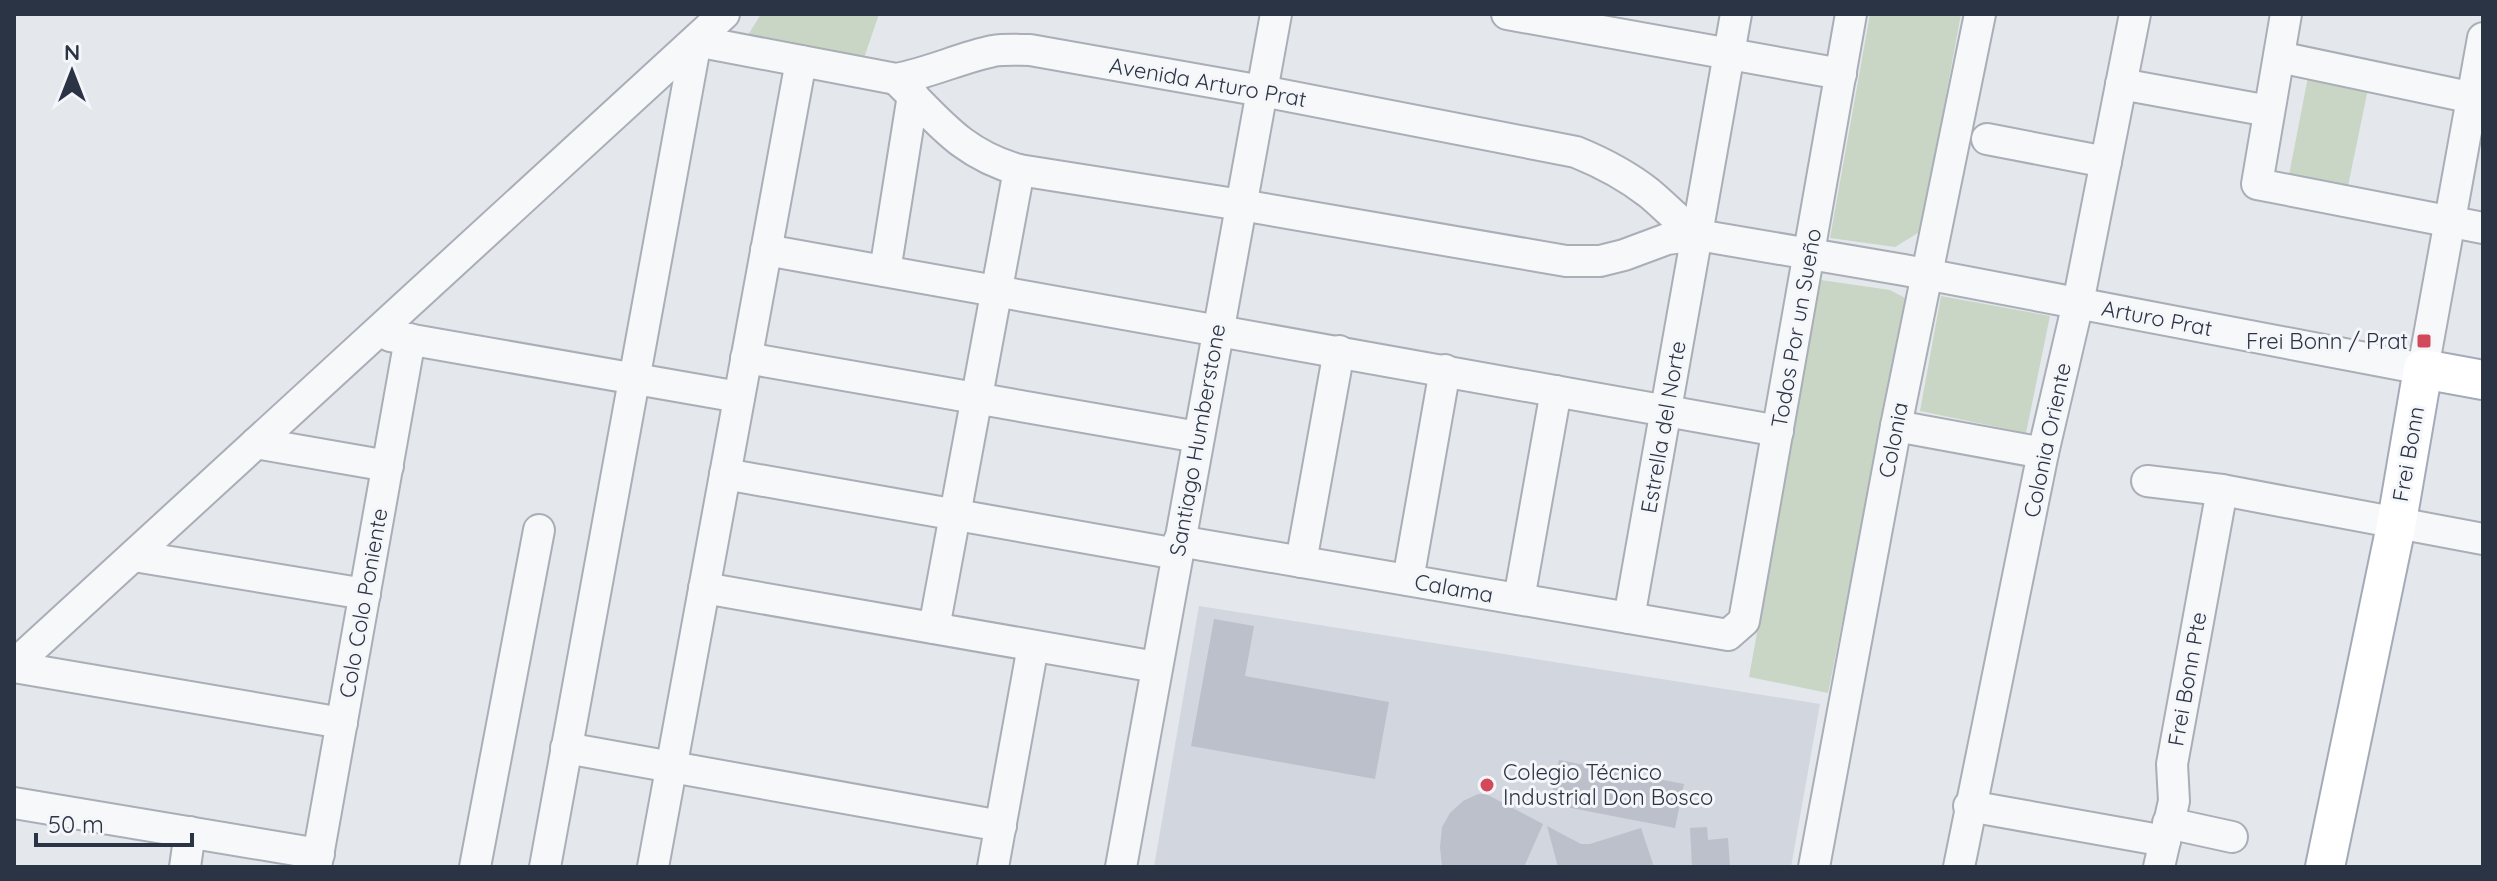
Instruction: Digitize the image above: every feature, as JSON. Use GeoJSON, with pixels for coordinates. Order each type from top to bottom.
{"type":"FeatureCollection","features":[{"type":"Feature","properties":{"kind":"main road","name":"Arturo Prat"},"geometry":{"type":"LineString","coordinates":[[2423,369],[2483,380]]}},
{"type":"Feature","properties":{"kind":"main road","name":"Frei Bonn"},"geometry":{"type":"LineString","coordinates":[[2325,867],[2397,521],[2423,369]]}},
{"type":"Feature","properties":{"kind":"street"},"geometry":{"type":"LineString","coordinates":[[14,666],[724,14]]}},
{"type":"Feature","properties":{"kind":"street","name":"Santiago Humberstone"},"geometry":{"type":"LineString","coordinates":[[1121,867],[1276,14]]}},
{"type":"Feature","properties":{"kind":"street"},"geometry":{"type":"LineString","coordinates":[[1512,14],[1630,25],[1729,54],[1841,74]]}},
{"type":"Feature","properties":{"kind":"street","name":"Estrella del Norte"},"geometry":{"type":"LineString","coordinates":[[1629,618],[1736,14]]}},
{"type":"Feature","properties":{"kind":"street","name":"Todos Por un Sueño"},"geometry":{"type":"LineString","coordinates":[[1728,635],[1744,621],[1851,14]]}},
{"type":"Feature","properties":{"kind":"street","name":"Colonia"},"geometry":{"type":"LineString","coordinates":[[1814,867],[1925,274],[1980,14]]}},
{"type":"Feature","properties":{"kind":"street","name":"Colonia Oriente"},"geometry":{"type":"LineString","coordinates":[[1959,867],[2043,453],[2078,303],[2135,14]]}},
{"type":"Feature","properties":{"kind":"street"},"geometry":{"type":"LineString","coordinates":[[2286,14],[2257,184],[2483,228]]}},
{"type":"Feature","properties":{"kind":"street","name":"Frei Bonn"},"geometry":{"type":"LineString","coordinates":[[2423,369],[2449,222],[2477,99],[2483,38]]}},
{"type":"Feature","properties":{"kind":"street"},"geometry":{"type":"LineString","coordinates":[[545,867],[696,41]]}},
{"type":"Feature","properties":{"kind":"street","name":"Avenida Arturo Prat"},"geometry":{"type":"LineString","coordinates":[[696,41],[801,61],[905,87],[962,145],[992,162],[1019,170],[1566,261],[1600,261],[1667,239],[1698,235],[1925,274]]}},
{"type":"Feature","properties":{"kind":"street","name":"Avenida Arturo Prat"},"geometry":{"type":"LineString","coordinates":[[905,87],[922,74],[958,60],[996,50],[1030,50],[1262,91],[1576,152],[1614,168],[1698,235]]}},
{"type":"Feature","properties":{"kind":"street"},"geometry":{"type":"LineString","coordinates":[[2279,57],[2477,99]]}},
{"type":"Feature","properties":{"kind":"street"},"geometry":{"type":"LineString","coordinates":[[653,867],[801,61]]}},
{"type":"Feature","properties":{"kind":"street"},"geometry":{"type":"LineString","coordinates":[[2121,84],[2269,111]]}},
{"type":"Feature","properties":{"kind":"street"},"geometry":{"type":"LineString","coordinates":[[885,271],[905,87]]}},
{"type":"Feature","properties":{"kind":"street"},"geometry":{"type":"LineString","coordinates":[[1987,139],[2106,162]]}},
{"type":"Feature","properties":{"kind":"street"},"geometry":{"type":"LineString","coordinates":[[934,628],[1019,170]]}},
{"type":"Feature","properties":{"kind":"street"},"geometry":{"type":"LineString","coordinates":[[766,250],[1778,431]]}},
{"type":"Feature","properties":{"kind":"street","name":"Arturo Prat"},"geometry":{"type":"LineString","coordinates":[[1925,274],[2423,369]]}},
{"type":"Feature","properties":{"kind":"street"},"geometry":{"type":"LineString","coordinates":[[377,333],[739,397]]}},
{"type":"Feature","properties":{"kind":"street","name":"Colo Colo Poniente"},"geometry":{"type":"LineString","coordinates":[[318,860],[410,339]]}},
{"type":"Feature","properties":{"kind":"street"},"geometry":{"type":"LineString","coordinates":[[1301,562],[1339,351]]}},
{"type":"Feature","properties":{"kind":"street"},"geometry":{"type":"LineString","coordinates":[[746,358],[1198,437]]}},
{"type":"Feature","properties":{"kind":"street"},"geometry":{"type":"LineString","coordinates":[[1408,580],[1445,370]]}},
{"type":"Feature","properties":{"kind":"street"},"geometry":{"type":"LineString","coordinates":[[1519,599],[1556,391]]}},
{"type":"Feature","properties":{"kind":"street"},"geometry":{"type":"LineString","coordinates":[[1896,426],[2043,453]]}},
{"type":"Feature","properties":{"kind":"street"},"geometry":{"type":"LineString","coordinates":[[256,443],[388,466]]}},
{"type":"Feature","properties":{"kind":"street","name":"Calama"},"geometry":{"type":"LineString","coordinates":[[725,474],[955,514],[1301,562],[1728,635]]}},
{"type":"Feature","properties":{"kind":"street"},"geometry":{"type":"LineString","coordinates":[[2147,481],[2222,490],[2483,539]]}},
{"type":"Feature","properties":{"kind":"street","name":"Frei Bonn Pte"},"geometry":{"type":"LineString","coordinates":[[2164,844],[2174,801],[2172,764],[2222,490]]}},
{"type":"Feature","properties":{"kind":"street"},"geometry":{"type":"LineString","coordinates":[[475,867],[539,530]]}},
{"type":"Feature","properties":{"kind":"street"},"geometry":{"type":"LineString","coordinates":[[134,556],[365,594]]}},
{"type":"Feature","properties":{"kind":"street"},"geometry":{"type":"LineString","coordinates":[[704,588],[1156,667]]}},
{"type":"Feature","properties":{"kind":"street"},"geometry":{"type":"LineString","coordinates":[[993,867],[1033,646]]}},
{"type":"Feature","properties":{"kind":"street"},"geometry":{"type":"LineString","coordinates":[[14,666],[342,723]]}},
{"type":"Feature","properties":{"kind":"street"},"geometry":{"type":"LineString","coordinates":[[566,748],[1001,826]]}},
{"type":"Feature","properties":{"kind":"street"},"geometry":{"type":"LineString","coordinates":[[14,803],[190,832],[318,860]]}},
{"type":"Feature","properties":{"kind":"street"},"geometry":{"type":"LineString","coordinates":[[1969,806],[2164,844],[2232,837]]}},
{"type":"Feature","properties":{"kind":"street"},"geometry":{"type":"LineString","coordinates":[[185,867],[190,832]]}},
{"type":"Feature","properties":{"kind":"shaded area","name":"Colegio Técnico Industrial Don Bosco"},"geometry":{"type":"Polygon","coordinates":[[[1199,606],[1820,704],[1791,867],[1154,867],[1199,606]]]}},
{"type":"Feature","properties":{"kind":"green space"},"geometry":{"type":"Polygon","coordinates":[[[761,14],[879,14],[864,58],[748,35],[761,14]]]}},
{"type":"Feature","properties":{"kind":"green space"},"geometry":{"type":"Polygon","coordinates":[[[1870,14],[1961,14],[1921,231],[1895,247],[1830,238],[1870,14]]]}},
{"type":"Feature","properties":{"kind":"green space"},"geometry":{"type":"Polygon","coordinates":[[[2308,77],[2368,89],[2348,186],[2289,175],[2308,77]]]}},
{"type":"Feature","properties":{"kind":"green space"},"geometry":{"type":"Polygon","coordinates":[[[1821,280],[1890,290],[1907,299],[1828,693],[1749,677],[1821,280]]]}},
{"type":"Feature","properties":{"kind":"green space"},"geometry":{"type":"Polygon","coordinates":[[[1941,296],[2050,316],[2026,433],[1920,411],[1941,296]]]}},
{"type":"Feature","properties":{"kind":"building"},"geometry":{"type":"Polygon","coordinates":[[[1214,619],[1254,626],[1245,676],[1389,702],[1375,779],[1191,746],[1214,619]]]}},
{"type":"Feature","properties":{"kind":"building"},"geometry":{"type":"Polygon","coordinates":[[[1559,760],[1684,784],[1675,828],[1550,804],[1559,760]]]}},
{"type":"Feature","properties":{"kind":"building"},"geometry":{"type":"Polygon","coordinates":[[[1486,794],[1543,824],[1524,867],[1442,867],[1442,827],[1450,813],[1463,801],[1486,794]]]}},
{"type":"Feature","properties":{"kind":"building"},"geometry":{"type":"Polygon","coordinates":[[[1547,826],[1581,844],[1641,828],[1654,867],[1558,867],[1547,826]]]}},
{"type":"Feature","properties":{"kind":"building"},"geometry":{"type":"Polygon","coordinates":[[[1707,827],[1708,840],[1728,838],[1730,867],[1692,867],[1690,828],[1707,827]]]}},
{"type":"Feature","properties":{"kind":"place","name":"Frei Bonn / Prat"},"geometry":{"type":"Point","coordinates":[2424,341]}},
{"type":"Feature","properties":{"kind":"place","name":"Colegio Técnico Industrial Don Bosco"},"geometry":{"type":"Point","coordinates":[1487,785]}}]}
